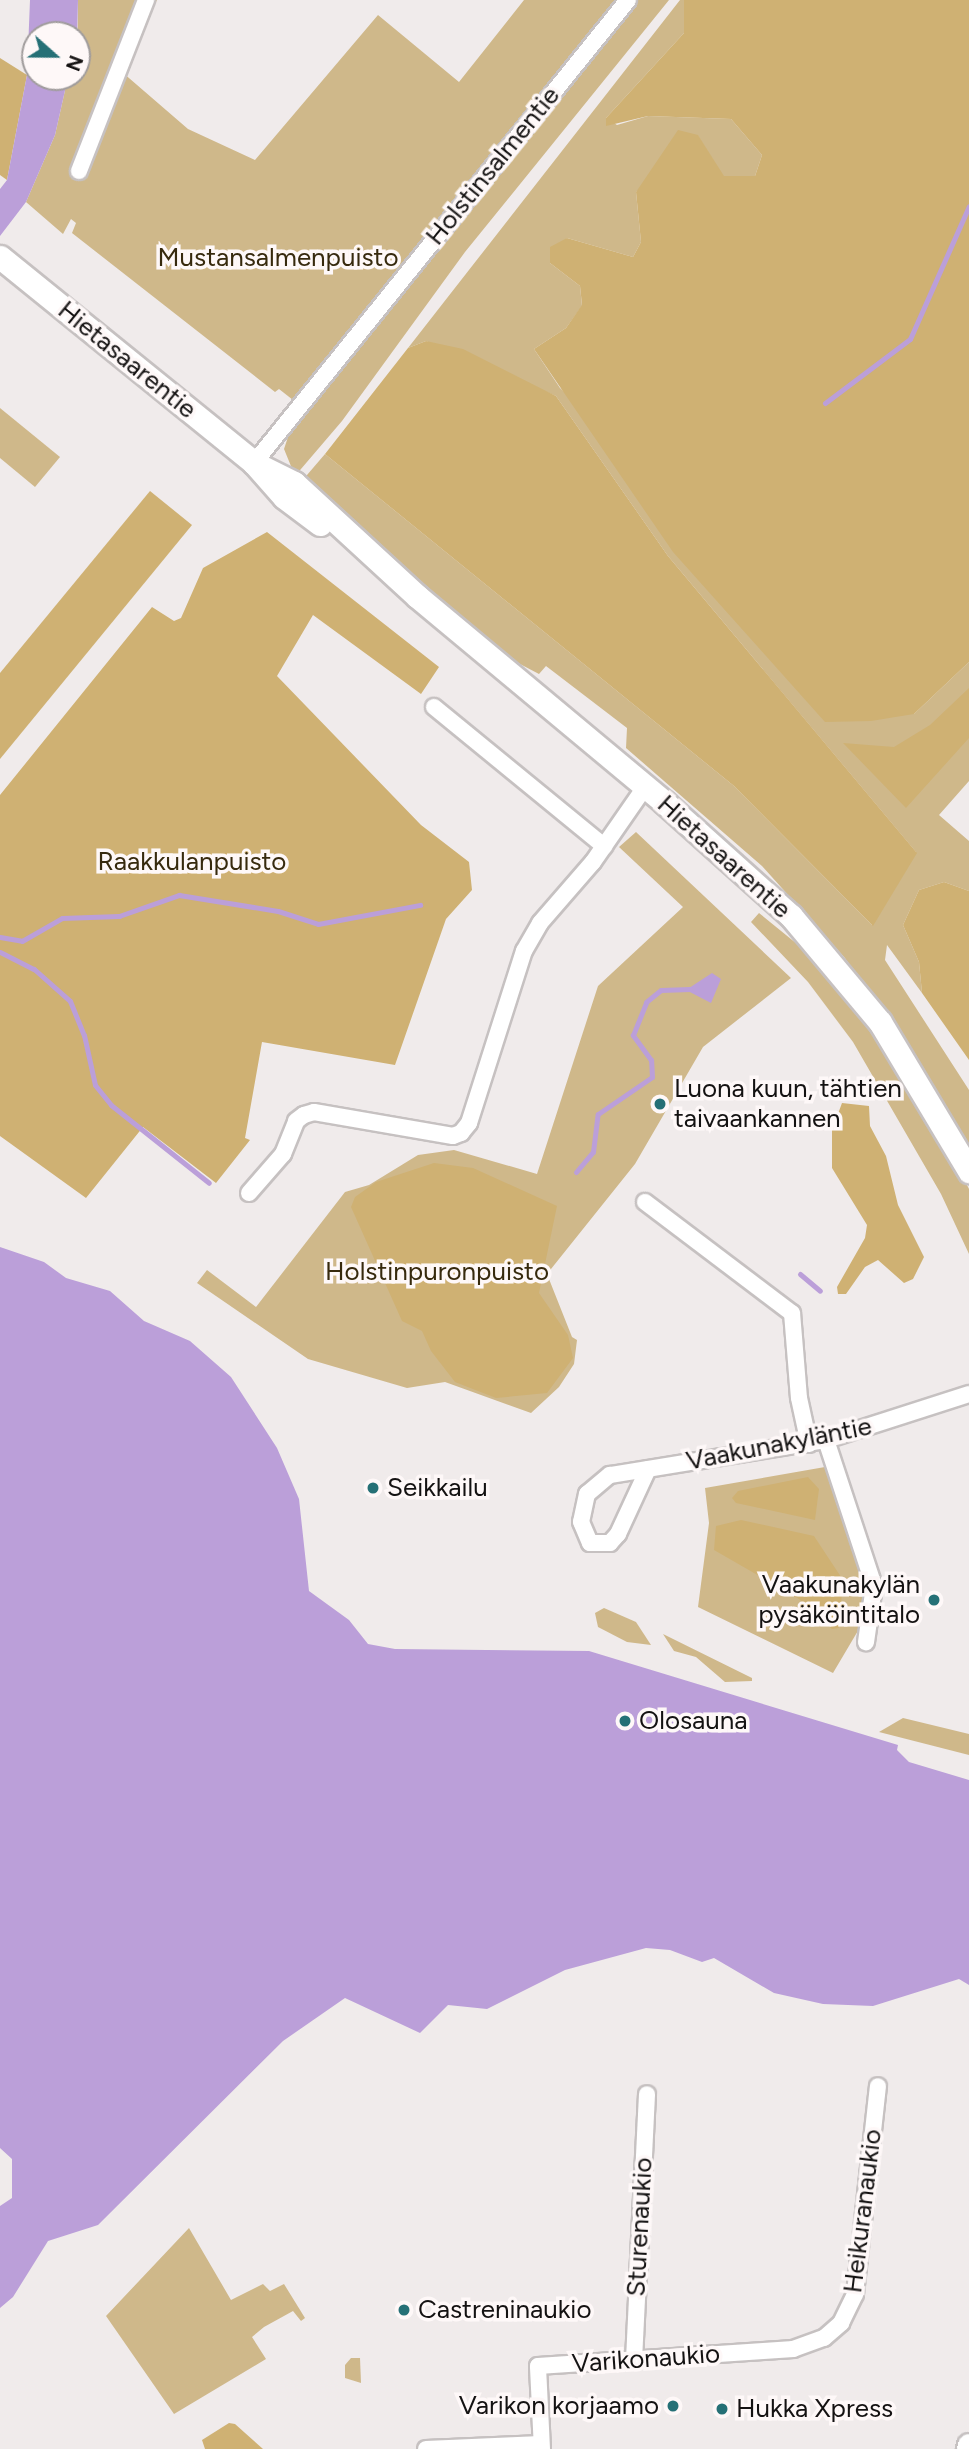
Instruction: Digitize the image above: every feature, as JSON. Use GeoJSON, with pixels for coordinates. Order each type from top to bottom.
{"type":"FeatureCollection","features":[{"type":"Feature","properties":{"kind":"street"},"geometry":{"type":"LineString","coordinates":[[79,171],[146,0]]}},
{"type":"Feature","properties":{"kind":"street","name":"Holstinsalmentie"},"geometry":{"type":"LineString","coordinates":[[254,463],[628,0]]}},
{"type":"Feature","properties":{"kind":"street","name":"Hietasaarentie"},"geometry":{"type":"LineString","coordinates":[[0,257],[254,463],[284,497],[418,597],[645,788],[791,916],[880,1023],[969,1171]]}},
{"type":"Feature","properties":{"kind":"street"},"geometry":{"type":"LineString","coordinates":[[434,707],[604,846]]}},
{"type":"Feature","properties":{"kind":"street"},"geometry":{"type":"LineString","coordinates":[[249,1194],[283,1154],[296,1121],[314,1112],[453,1136],[461,1133],[469,1124],[524,951],[540,923],[604,846],[645,788]]}},
{"type":"Feature","properties":{"kind":"street"},"geometry":{"type":"LineString","coordinates":[[645,1202],[792,1313],[799,1398],[809,1444]]}},
{"type":"Feature","properties":{"kind":"street","name":"Vaakunakyläntie"},"geometry":{"type":"LineString","coordinates":[[949,1400],[969,1386]]}},
{"type":"Feature","properties":{"kind":"street","name":"Vaakunakyläntie"},"geometry":{"type":"LineString","coordinates":[[648,1469],[618,1534],[610,1544],[590,1543],[581,1522],[587,1494],[610,1475],[648,1469],[809,1444],[969,1394]]}},
{"type":"Feature","properties":{"kind":"street"},"geometry":{"type":"LineString","coordinates":[[826,1440],[874,1586],[866,1642]]}},
{"type":"Feature","properties":{"kind":"street","name":"Heikuranaukio"},"geometry":{"type":"LineString","coordinates":[[833,2331],[855,2294],[878,2086]]}},
{"type":"Feature","properties":{"kind":"street","name":"Sturenaukio"},"geometry":{"type":"LineString","coordinates":[[634,2360],[647,2094]]}},
{"type":"Feature","properties":{"kind":"street","name":"Varikonaukio"},"geometry":{"type":"LineString","coordinates":[[541,2446],[538,2365],[793,2349],[833,2331]]}},
{"type":"Feature","properties":{"kind":"street"},"geometry":{"type":"LineString","coordinates":[[426,2449],[541,2446]]}},
{"type":"Feature","properties":{"kind":"green space","name":"Mustansalmenpuisto"},"geometry":{"type":"Polygon","coordinates":[[[78,0],[157,0],[122,72],[188,129],[255,160],[378,15],[459,82],[524,0],[617,0],[293,400],[279,389],[275,392],[72,233],[76,223],[71,219],[63,234],[26,202],[55,135],[65,91],[91,91],[91,21],[78,21],[78,0]]]}},
{"type":"Feature","properties":{"kind":"green space"},"geometry":{"type":"Polygon","coordinates":[[[637,0],[669,0],[465,252],[342,421],[295,476],[284,449],[292,425],[637,0]]]}},
{"type":"Feature","properties":{"kind":"green space"},"geometry":{"type":"Polygon","coordinates":[[[680,0],[684,0],[684,33],[606,118],[617,125],[648,116],[731,119],[762,155],[755,176],[723,176],[698,136],[636,192],[641,242],[633,257],[567,238],[550,263],[580,286],[582,306],[566,328],[534,349],[560,388],[914,714],[969,662],[969,781],[939,815],[969,841],[969,891],[944,882],[919,890],[903,925],[919,962],[922,993],[887,945],[885,960],[969,1090],[969,1147],[889,1018],[844,957],[762,866],[626,748],[627,728],[546,666],[539,674],[499,653],[301,482],[325,454],[734,786],[872,925],[916,852],[668,556],[556,396],[426,341],[408,348],[680,0]]]}},
{"type":"Feature","properties":{"kind":"green space"},"geometry":{"type":"Polygon","coordinates":[[[684,0],[969,0],[969,662],[914,714],[871,721],[825,722],[673,552],[534,349],[566,328],[582,305],[580,286],[550,263],[550,247],[567,238],[633,257],[641,242],[636,192],[678,130],[698,135],[724,176],[755,176],[762,155],[731,119],[648,116],[606,126],[606,118],[684,33],[684,0]]]}},
{"type":"Feature","properties":{"kind":"green space"},"geometry":{"type":"Polygon","coordinates":[[[0,58],[21,71],[21,91],[24,91],[7,180],[0,175],[0,58]]]}},
{"type":"Feature","properties":{"kind":"green space"},"geometry":{"type":"Polygon","coordinates":[[[426,341],[463,349],[556,396],[668,556],[917,853],[873,926],[734,786],[325,454],[408,348],[426,341]]]}},
{"type":"Feature","properties":{"kind":"green space"},"geometry":{"type":"Polygon","coordinates":[[[0,408],[60,457],[35,487],[0,458],[0,408]]]}},
{"type":"Feature","properties":{"kind":"green space"},"geometry":{"type":"Polygon","coordinates":[[[150,491],[192,525],[0,759],[0,673],[150,491]]]}},
{"type":"Feature","properties":{"kind":"green space","name":"Raakkulanpuisto"},"geometry":{"type":"Polygon","coordinates":[[[267,532],[439,667],[421,694],[313,615],[277,676],[421,825],[469,862],[472,890],[446,919],[395,1065],[262,1042],[245,1138],[250,1140],[216,1183],[143,1127],[86,1198],[0,1136],[0,795],[152,607],[174,621],[181,618],[203,568],[267,532]]]}},
{"type":"Feature","properties":{"kind":"green space"},"geometry":{"type":"Polygon","coordinates":[[[969,688],[969,738],[906,808],[843,743],[894,747],[930,725],[969,688]]]}},
{"type":"Feature","properties":{"kind":"green space","name":"Holstinpuronpuisto"},"geometry":{"type":"Polygon","coordinates":[[[636,832],[791,978],[703,1047],[635,1164],[547,1274],[572,1337],[577,1340],[574,1364],[559,1387],[531,1413],[445,1382],[407,1388],[308,1359],[197,1283],[207,1270],[256,1307],[345,1192],[369,1185],[418,1155],[454,1150],[537,1174],[598,986],[683,907],[619,847],[636,832]]]}},
{"type":"Feature","properties":{"kind":"green space"},"geometry":{"type":"Polygon","coordinates":[[[944,882],[969,891],[969,1060],[922,993],[919,962],[903,925],[919,890],[944,882]]]}},
{"type":"Feature","properties":{"kind":"green space"},"geometry":{"type":"Polygon","coordinates":[[[759,913],[802,948],[871,1026],[934,1121],[969,1189],[969,1254],[941,1194],[853,1042],[808,982],[751,922],[759,913]]]}},
{"type":"Feature","properties":{"kind":"green space"},"geometry":{"type":"Polygon","coordinates":[[[842,1103],[869,1106],[870,1126],[886,1156],[898,1205],[924,1257],[913,1279],[904,1283],[878,1260],[865,1267],[846,1294],[838,1294],[837,1287],[865,1238],[867,1225],[832,1168],[832,1130],[842,1103]]]}},
{"type":"Feature","properties":{"kind":"green space"},"geometry":{"type":"Polygon","coordinates":[[[434,1163],[473,1168],[557,1206],[539,1293],[568,1335],[573,1358],[547,1393],[496,1398],[455,1382],[431,1351],[422,1331],[402,1321],[351,1207],[355,1197],[376,1182],[434,1163]]]}},
{"type":"Feature","properties":{"kind":"green space"},"geometry":{"type":"Polygon","coordinates":[[[825,1467],[866,1582],[862,1624],[833,1673],[698,1607],[709,1523],[705,1488],[825,1467]]]}},
{"type":"Feature","properties":{"kind":"green space"},"geometry":{"type":"Polygon","coordinates":[[[808,1477],[819,1489],[815,1520],[736,1503],[732,1498],[738,1491],[808,1477]]]}},
{"type":"Feature","properties":{"kind":"green space"},"geometry":{"type":"Polygon","coordinates":[[[741,1520],[814,1536],[843,1580],[839,1628],[832,1629],[799,1599],[714,1550],[716,1526],[741,1520]]]}},
{"type":"Feature","properties":{"kind":"green space"},"geometry":{"type":"Polygon","coordinates":[[[604,1608],[636,1622],[651,1645],[627,1642],[598,1627],[595,1613],[604,1608]]]}},
{"type":"Feature","properties":{"kind":"green space"},"geometry":{"type":"Polygon","coordinates":[[[663,1634],[752,1678],[752,1681],[725,1682],[696,1657],[674,1651],[663,1634]]]}},
{"type":"Feature","properties":{"kind":"green space"},"geometry":{"type":"Polygon","coordinates":[[[903,1718],[969,1734],[969,1755],[879,1732],[903,1718]]]}},
{"type":"Feature","properties":{"kind":"green space"},"geometry":{"type":"Polygon","coordinates":[[[189,2228],[231,2300],[263,2284],[270,2291],[284,2284],[305,2318],[301,2321],[293,2311],[264,2327],[252,2337],[266,2359],[174,2414],[106,2316],[189,2228]]]}},
{"type":"Feature","properties":{"kind":"green space"},"geometry":{"type":"Polygon","coordinates":[[[351,2358],[360,2358],[361,2383],[345,2378],[345,2365],[351,2358]]]}},
{"type":"Feature","properties":{"kind":"green space"},"geometry":{"type":"Polygon","coordinates":[[[229,2423],[235,2424],[263,2449],[205,2449],[202,2440],[229,2423]]]}},
{"type":"Feature","properties":{"kind":"shaded area"},"geometry":{"type":"Polygon","coordinates":[[[30,0],[78,0],[77,21],[29,21],[30,0]]]}},
{"type":"Feature","properties":{"kind":"shaded area"},"geometry":{"type":"Polygon","coordinates":[[[24,91],[65,91],[55,135],[26,202],[0,236],[0,189],[7,180],[24,91]]]}},
{"type":"Feature","properties":{"kind":"shaded area"},"geometry":{"type":"Polygon","coordinates":[[[712,973],[721,979],[711,1003],[686,990],[712,973]]]}},
{"type":"Feature","properties":{"kind":"shaded area"},"geometry":{"type":"Polygon","coordinates":[[[0,1247],[44,1262],[66,1278],[110,1291],[144,1321],[190,1341],[231,1377],[277,1448],[299,1499],[309,1591],[349,1620],[368,1644],[395,1649],[589,1651],[898,1745],[897,1750],[909,1762],[969,1780],[969,1985],[959,1979],[873,2006],[823,2004],[774,1993],[714,1958],[702,1962],[670,1950],[646,1948],[565,1970],[487,2009],[448,2005],[420,2033],[345,1998],[283,2041],[98,2225],[48,2241],[13,2297],[0,2308],[0,2206],[12,2198],[12,2159],[0,2148],[0,1247]]]}},
{"type":"Feature","properties":{"kind":"waterway"},"geometry":{"type":"LineString","coordinates":[[825,403],[910,339],[969,206]]}},
{"type":"Feature","properties":{"kind":"waterway"},"geometry":{"type":"LineString","coordinates":[[0,937],[22,941],[62,918],[119,916],[179,895],[278,911],[318,924],[420,905]]}},
{"type":"Feature","properties":{"kind":"waterway"},"geometry":{"type":"LineString","coordinates":[[0,952],[34,969],[70,1001],[84,1035],[95,1085],[111,1105],[209,1183]]}},
{"type":"Feature","properties":{"kind":"waterway"},"geometry":{"type":"LineString","coordinates":[[576,1172],[593,1152],[598,1114],[652,1077],[651,1060],[633,1035],[646,1002],[661,990],[690,989]]}},
{"type":"Feature","properties":{"kind":"waterway"},"geometry":{"type":"LineString","coordinates":[[800,1274],[820,1291]]}},
{"type":"Feature","properties":{"kind":"place","name":"Luona kuun, tähtien taivaankannen"},"geometry":{"type":"Point","coordinates":[660,1104]}},
{"type":"Feature","properties":{"kind":"place","name":"Seikkailu"},"geometry":{"type":"Point","coordinates":[373,1488]}},
{"type":"Feature","properties":{"kind":"place","name":"Vaakunakylän pysäköintitalo"},"geometry":{"type":"Point","coordinates":[934,1600]}},
{"type":"Feature","properties":{"kind":"place","name":"Olosauna"},"geometry":{"type":"Point","coordinates":[625,1721]}},
{"type":"Feature","properties":{"kind":"place","name":"Castreninaukio"},"geometry":{"type":"Point","coordinates":[404,2310]}},
{"type":"Feature","properties":{"kind":"place","name":"Varikon korjaamo"},"geometry":{"type":"Point","coordinates":[673,2406]}},
{"type":"Feature","properties":{"kind":"place","name":"Hukka Xpress"},"geometry":{"type":"Point","coordinates":[722,2409]}}]}
